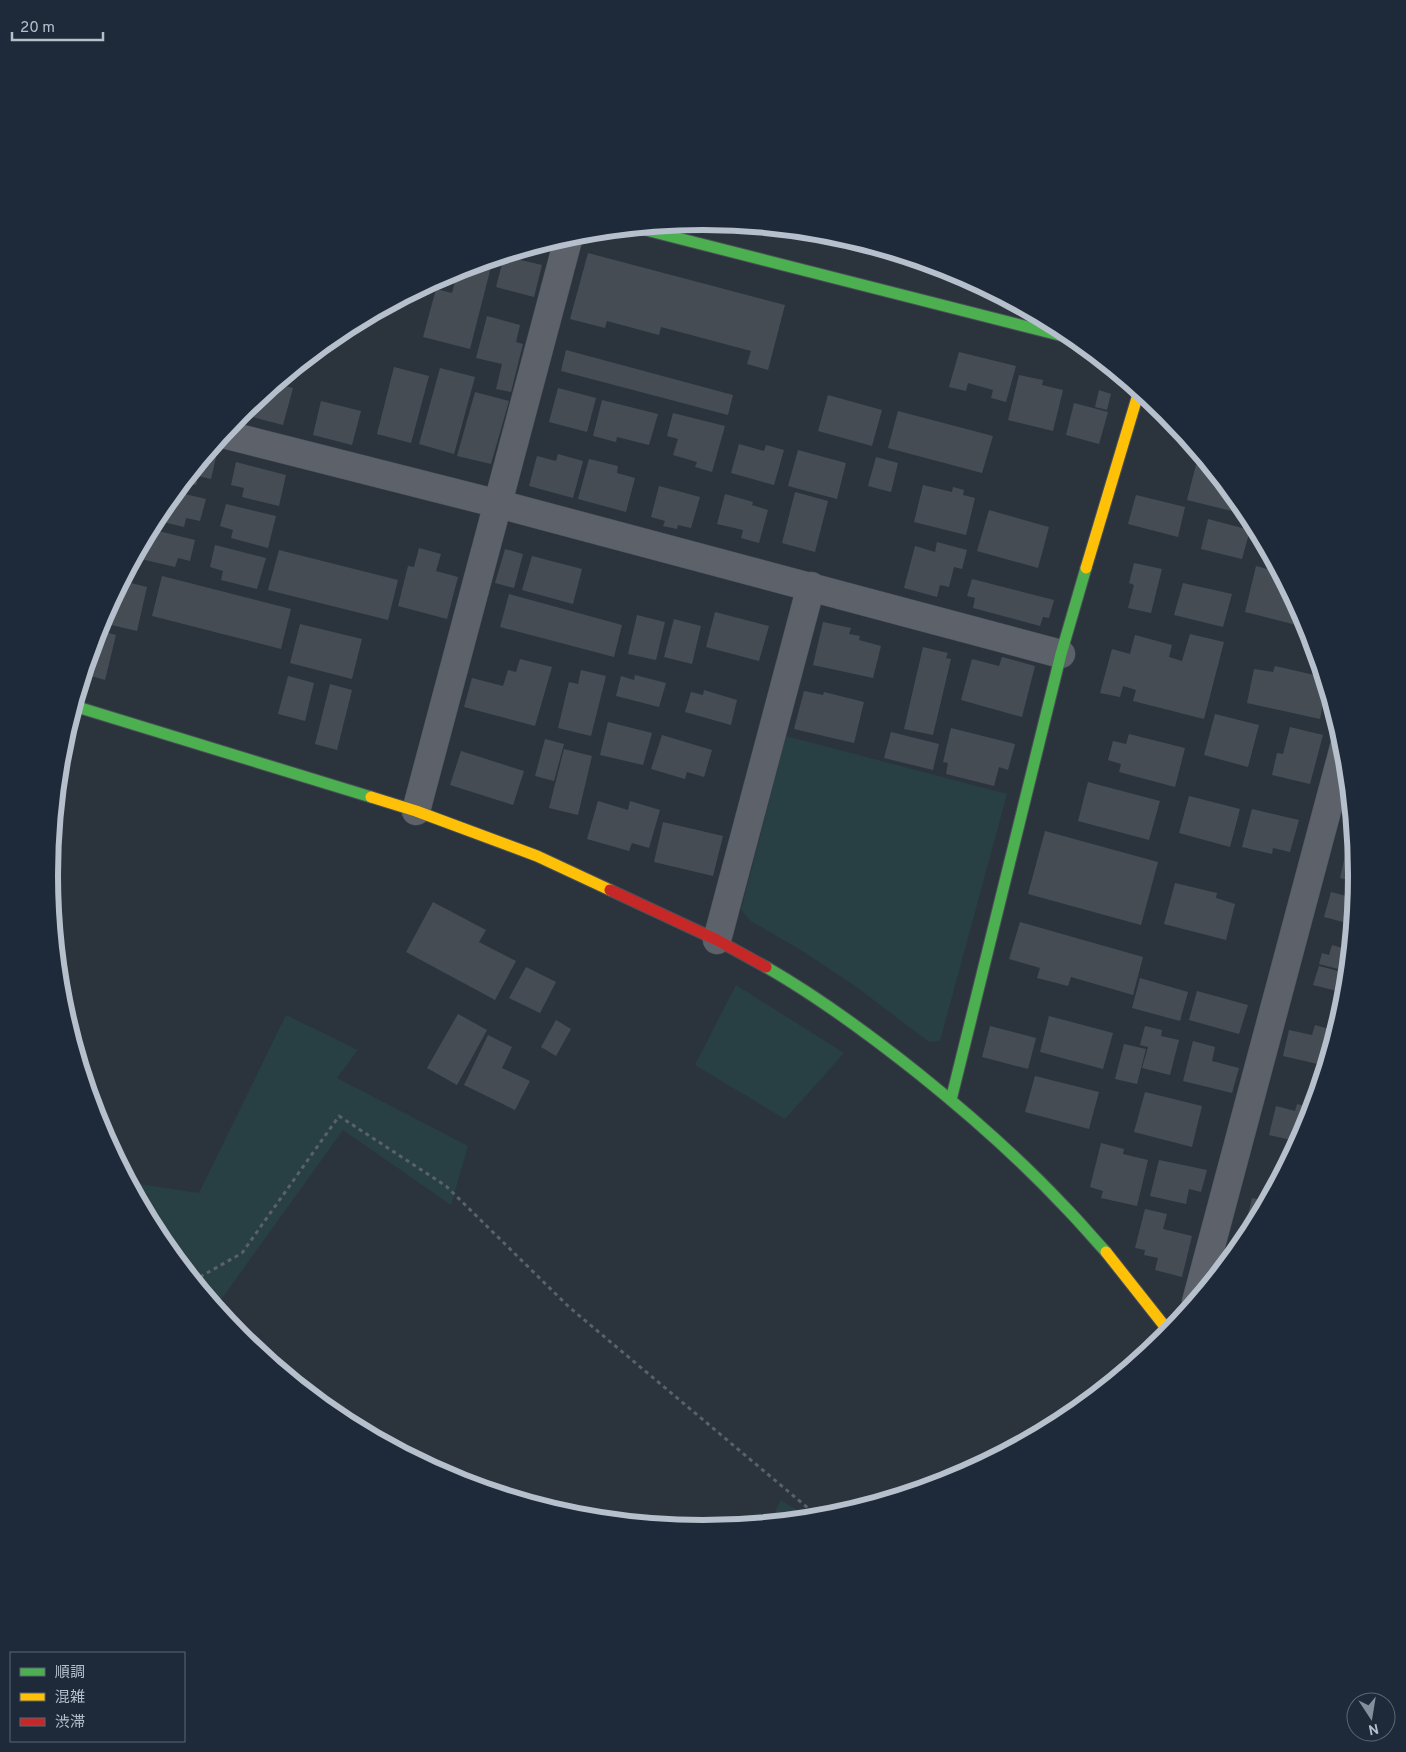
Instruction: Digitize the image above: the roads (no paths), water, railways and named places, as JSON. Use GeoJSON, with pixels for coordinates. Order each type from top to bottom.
{"type":"FeatureCollection","features":[{"type":"Feature","properties":{"kind":"street"},"geometry":{"type":"LineString","coordinates":[[656,233],[1053,333]]}},
{"type":"Feature","properties":{"kind":"street"},"geometry":{"type":"LineString","coordinates":[[416,810],[567,245]]}},
{"type":"Feature","properties":{"kind":"street"},"geometry":{"type":"LineString","coordinates":[[951,1100],[1061,654],[1137,399]]}},
{"type":"Feature","properties":{"kind":"street"},"geometry":{"type":"LineString","coordinates":[[231,436],[499,504],[1061,654]]}},
{"type":"Feature","properties":{"kind":"street"},"geometry":{"type":"LineString","coordinates":[[718,940],[811,586]]}},
{"type":"Feature","properties":{"kind":"street"},"geometry":{"type":"LineString","coordinates":[[79,708],[416,810],[537,856],[718,940],[792,982],[873,1037],[951,1100],[1065,1206],[1169,1322]]}},
{"type":"Feature","properties":{"kind":"street"},"geometry":{"type":"LineString","coordinates":[[1200,1287],[1339,767]]}}]}
